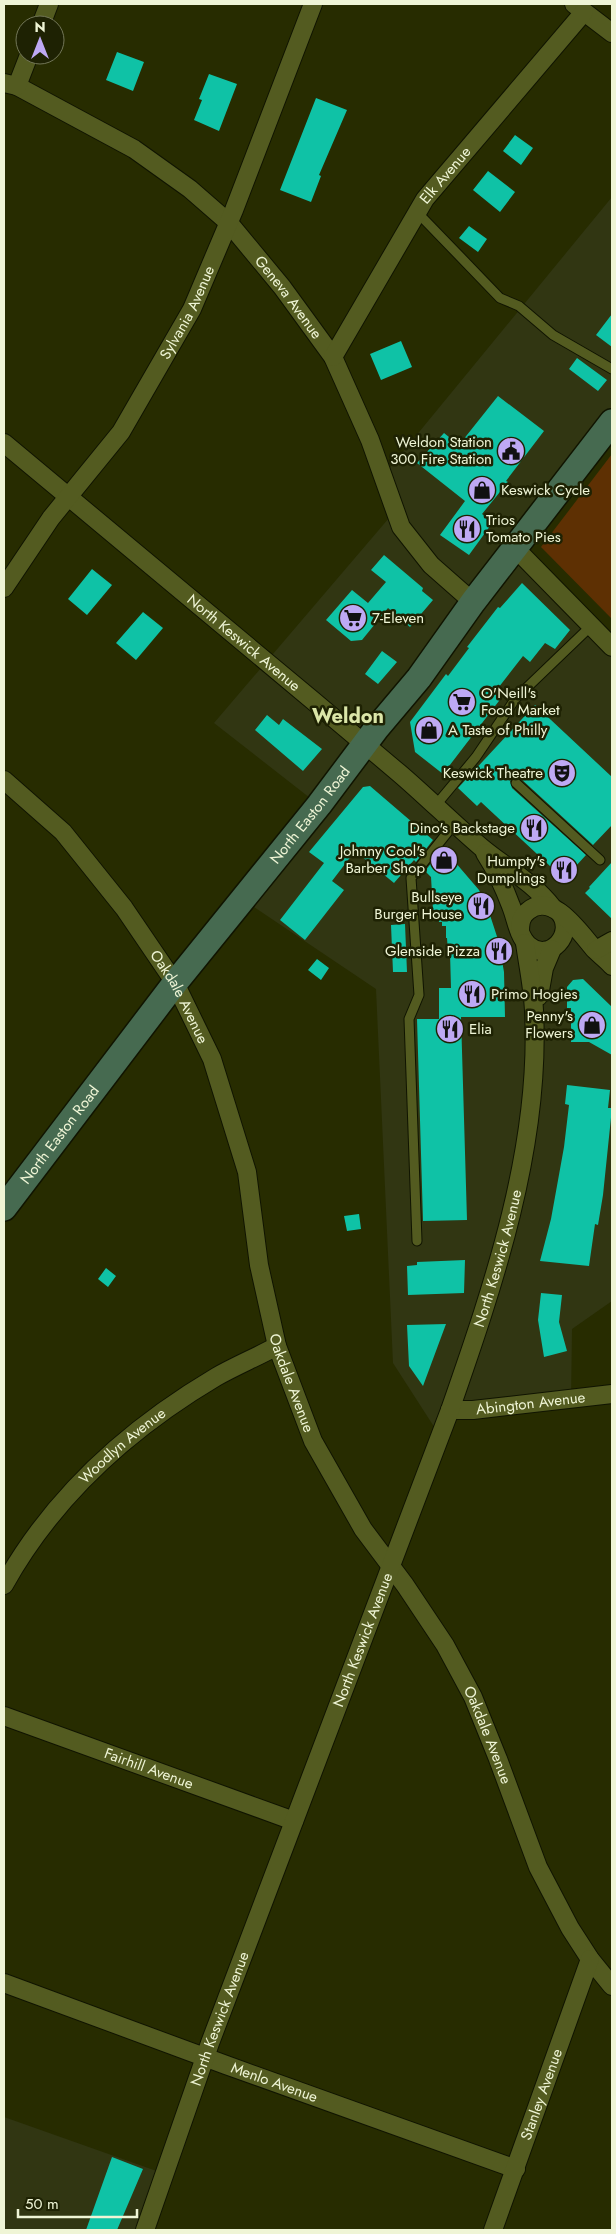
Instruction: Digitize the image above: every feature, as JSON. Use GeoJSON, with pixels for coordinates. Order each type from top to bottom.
{"type":"FeatureCollection","features":[{"type":"Feature","properties":{"kind":"main road","name":"North Easton Road"},"geometry":{"type":"LineString","coordinates":[[4,1208],[175,983],[319,806],[364,743],[419,678],[473,602],[516,549],[612,422]]}},
{"type":"Feature","properties":{"kind":"street","name":"Sylvania Avenue"},"geometry":{"type":"LineString","coordinates":[[4,588],[51,518],[121,432],[192,309],[229,222],[313,4]]}},
{"type":"Feature","properties":{"kind":"street"},"geometry":{"type":"LineString","coordinates":[[579,8],[612,34]]}},
{"type":"Feature","properties":{"kind":"street","name":"Elk Avenue"},"geometry":{"type":"LineString","coordinates":[[333,357],[425,200],[579,8]]}},
{"type":"Feature","properties":{"kind":"street"},"geometry":{"type":"LineString","coordinates":[[10,84],[22,65]]}},
{"type":"Feature","properties":{"kind":"street","name":"Geneva Avenue"},"geometry":{"type":"LineString","coordinates":[[10,84],[134,149],[190,189],[229,222],[282,287],[333,357],[370,440],[401,527],[431,566],[473,602]]}},
{"type":"Feature","properties":{"kind":"street","name":"North Keswick Avenue"},"geometry":{"type":"LineString","coordinates":[[4,443],[364,743],[436,805],[481,848],[523,878],[556,910],[564,921],[566,929],[562,940],[546,961],[534,1039]]}},
{"type":"Feature","properties":{"kind":"street"},"geometry":{"type":"LineString","coordinates":[[516,549],[612,647]]}},
{"type":"Feature","properties":{"kind":"street","name":"Oakdale Avenue"},"geometry":{"type":"LineString","coordinates":[[4,780],[63,832],[124,908],[175,983],[212,1059],[246,1172],[259,1266],[277,1346],[313,1441],[363,1529],[391,1566],[445,1645],[473,1697],[538,1867],[570,1928],[590,1959],[612,1986]]}},
{"type":"Feature","properties":{"kind":"street","name":"North Keswick Avenue"},"geometry":{"type":"LineString","coordinates":[[145,2230],[205,2058],[450,1410],[480,1324],[505,1240],[526,1133],[534,1068],[533,995],[522,936],[501,881],[481,848]]}},
{"type":"Feature","properties":{"kind":"street"},"geometry":{"type":"LineString","coordinates":[[612,941],[596,950],[574,944],[539,950],[522,936],[523,916],[531,908],[541,905],[556,910],[578,930],[596,950],[612,966]]}},
{"type":"Feature","properties":{"kind":"street","name":"Woodlyn Avenue"},"geometry":{"type":"LineString","coordinates":[[4,1584],[20,1555],[63,1500],[106,1457],[162,1412],[216,1377],[277,1346]]}},
{"type":"Feature","properties":{"kind":"street","name":"Abington Avenue"},"geometry":{"type":"LineString","coordinates":[[450,1410],[473,1410],[612,1394]]}},
{"type":"Feature","properties":{"kind":"street","name":"Fairhill Avenue"},"geometry":{"type":"LineString","coordinates":[[4,1716],[294,1821]]}},
{"type":"Feature","properties":{"kind":"street","name":"Stanley Avenue"},"geometry":{"type":"LineString","coordinates":[[494,2230],[590,1959]]}},
{"type":"Feature","properties":{"kind":"street","name":"Menlo Avenue"},"geometry":{"type":"LineString","coordinates":[[4,1983],[205,2058],[516,2169]]}},
{"type":"Feature","properties":{"kind":"lane"},"geometry":{"type":"LineString","coordinates":[[417,212],[500,298],[519,306],[553,335],[612,369]]}},
{"type":"Feature","properties":{"kind":"lane"},"geometry":{"type":"LineString","coordinates":[[436,805],[476,757],[516,698],[591,626]]}},
{"type":"Feature","properties":{"kind":"lane"},"geometry":{"type":"LineString","coordinates":[[516,783],[600,860]]}},
{"type":"Feature","properties":{"kind":"lane"},"geometry":{"type":"LineString","coordinates":[[417,1241],[409,1019],[419,995],[411,878],[455,823]]}},
{"type":"Feature","properties":{"kind":"shaded area"},"geometry":{"type":"Polygon","coordinates":[[[612,197],[612,422],[516,549],[612,647],[612,941],[596,950],[612,966],[612,1301],[572,1329],[571,1400],[450,1410],[440,1436],[393,1363],[376,989],[242,899],[319,805],[214,723],[395,511],[383,476],[612,197]]]}},
{"type":"Feature","properties":{"kind":"shaded area"},"geometry":{"type":"Polygon","coordinates":[[[612,454],[612,619],[541,547],[612,454]]]}},
{"type":"Feature","properties":{"kind":"shaded area"},"geometry":{"type":"Polygon","coordinates":[[[4,2117],[165,2174],[145,2230],[4,2230],[4,2117]]]}},
{"type":"Feature","properties":{"kind":"building"},"geometry":{"type":"Polygon","coordinates":[[[117,52],[144,62],[133,91],[106,80],[117,52]]]}},
{"type":"Feature","properties":{"kind":"building"},"geometry":{"type":"Polygon","coordinates":[[[209,74],[237,84],[219,131],[194,120],[202,100],[199,99],[209,74]]]}},
{"type":"Feature","properties":{"kind":"building"},"geometry":{"type":"Polygon","coordinates":[[[316,98],[347,110],[319,175],[321,176],[311,202],[280,190],[316,98]]]}},
{"type":"Feature","properties":{"kind":"building"},"geometry":{"type":"Polygon","coordinates":[[[515,135],[533,148],[521,165],[503,151],[515,135]]]}},
{"type":"Feature","properties":{"kind":"building"},"geometry":{"type":"Polygon","coordinates":[[[488,171],[515,192],[500,212],[473,190],[488,171]]]}},
{"type":"Feature","properties":{"kind":"building"},"geometry":{"type":"Polygon","coordinates":[[[469,226],[487,239],[478,252],[459,238],[469,226]]]}},
{"type":"Feature","properties":{"kind":"building"},"geometry":{"type":"Polygon","coordinates":[[[612,314],[612,347],[596,335],[612,314]]]}},
{"type":"Feature","properties":{"kind":"building"},"geometry":{"type":"Polygon","coordinates":[[[401,341],[412,367],[381,380],[370,354],[401,341]]]}},
{"type":"Feature","properties":{"kind":"building"},"geometry":{"type":"Polygon","coordinates":[[[577,358],[607,380],[598,391],[569,369],[577,358]]]}},
{"type":"Feature","properties":{"kind":"building"},"geometry":{"type":"Polygon","coordinates":[[[498,396],[544,431],[506,481],[508,482],[482,514],[493,522],[469,555],[440,535],[465,501],[417,463],[444,433],[459,445],[498,396]]]}},
{"type":"Feature","properties":{"kind":"building"},"geometry":{"type":"Polygon","coordinates":[[[384,555],[423,588],[422,591],[433,600],[410,627],[388,608],[362,640],[351,641],[326,620],[352,590],[368,603],[386,582],[371,570],[384,555]]]}},
{"type":"Feature","properties":{"kind":"building"},"geometry":{"type":"Polygon","coordinates":[[[92,569],[112,585],[87,615],[68,599],[92,569]]]}},
{"type":"Feature","properties":{"kind":"building"},"geometry":{"type":"Polygon","coordinates":[[[522,583],[570,630],[555,649],[545,643],[530,662],[523,656],[495,692],[502,697],[443,774],[415,752],[410,722],[446,674],[448,676],[469,648],[467,647],[498,607],[500,608],[522,583]]]}},
{"type":"Feature","properties":{"kind":"building"},"geometry":{"type":"Polygon","coordinates":[[[143,612],[163,628],[136,660],[116,643],[143,612]]]}},
{"type":"Feature","properties":{"kind":"building","name":"7-Eleven"},"geometry":{"type":"Polygon","coordinates":[[[382,651],[397,662],[378,684],[365,674],[382,651]]]}},
{"type":"Feature","properties":{"kind":"building","name":"Keswick Theatre"},"geometry":{"type":"Polygon","coordinates":[[[535,705],[612,777],[612,825],[593,845],[520,778],[515,777],[510,781],[512,788],[586,855],[564,879],[481,802],[477,806],[458,788],[535,705]]]}},
{"type":"Feature","properties":{"kind":"building"},"geometry":{"type":"Polygon","coordinates":[[[267,715],[279,725],[283,719],[322,749],[303,771],[255,730],[267,715]]]}},
{"type":"Feature","properties":{"kind":"building"},"geometry":{"type":"Polygon","coordinates":[[[370,786],[433,840],[416,862],[414,860],[394,883],[355,851],[332,881],[344,890],[305,940],[280,920],[324,863],[309,852],[363,787],[370,786]]]}},
{"type":"Feature","properties":{"kind":"building"},"geometry":{"type":"Polygon","coordinates":[[[443,848],[479,890],[489,912],[503,955],[501,955],[504,972],[505,1017],[461,1017],[467,1220],[423,1221],[417,1019],[439,1019],[439,988],[451,988],[450,953],[448,953],[446,926],[442,926],[442,922],[439,922],[438,910],[433,910],[431,877],[425,871],[443,848]]]}},
{"type":"Feature","properties":{"kind":"building"},"geometry":{"type":"Polygon","coordinates":[[[612,862],[612,919],[585,893],[612,862]]]}},
{"type":"Feature","properties":{"kind":"building"},"geometry":{"type":"Polygon","coordinates":[[[405,924],[407,972],[393,972],[391,925],[405,924]]]}},
{"type":"Feature","properties":{"kind":"building"},"geometry":{"type":"Polygon","coordinates":[[[317,959],[329,968],[321,980],[308,970],[317,959]]]}},
{"type":"Feature","properties":{"kind":"building","name":"Penny's Flowers"},"geometry":{"type":"Polygon","coordinates":[[[583,979],[612,1007],[612,1055],[589,1042],[571,1042],[571,1008],[567,1008],[567,987],[573,980],[583,979]]]}},
{"type":"Feature","properties":{"kind":"building"},"geometry":{"type":"Polygon","coordinates":[[[567,1085],[610,1090],[608,1108],[612,1108],[603,1195],[598,1225],[595,1224],[589,1266],[540,1261],[551,1219],[564,1147],[569,1105],[565,1104],[567,1085]]]}},
{"type":"Feature","properties":{"kind":"building"},"geometry":{"type":"Polygon","coordinates":[[[359,1214],[361,1229],[347,1231],[344,1216],[359,1214]]]}},
{"type":"Feature","properties":{"kind":"building"},"geometry":{"type":"Polygon","coordinates":[[[465,1260],[464,1293],[408,1295],[407,1266],[417,1265],[417,1262],[465,1260]]]}},
{"type":"Feature","properties":{"kind":"building"},"geometry":{"type":"Polygon","coordinates":[[[106,1268],[116,1276],[108,1287],[98,1279],[106,1268]]]}},
{"type":"Feature","properties":{"kind":"building"},"geometry":{"type":"Polygon","coordinates":[[[541,1293],[562,1295],[559,1322],[567,1351],[544,1357],[538,1320],[541,1293]]]}},
{"type":"Feature","properties":{"kind":"building"},"geometry":{"type":"Polygon","coordinates":[[[446,1324],[423,1386],[409,1366],[407,1325],[446,1324]]]}},
{"type":"Feature","properties":{"kind":"building"},"geometry":{"type":"Polygon","coordinates":[[[112,2157],[143,2169],[117,2230],[86,2230],[112,2157]]]}},
{"type":"Feature","properties":{"kind":"place","name":"Weldon Station 300 Fire Station"},"geometry":{"type":"Point","coordinates":[511,451]}},
{"type":"Feature","properties":{"kind":"place","name":"Keswick Cycle"},"geometry":{"type":"Point","coordinates":[482,490]}},
{"type":"Feature","properties":{"kind":"place","name":"Trios Tomato Pies"},"geometry":{"type":"Point","coordinates":[467,529]}},
{"type":"Feature","properties":{"kind":"place","name":"7-Eleven"},"geometry":{"type":"Point","coordinates":[353,618]}},
{"type":"Feature","properties":{"kind":"place","name":"O'Neill's Food Market"},"geometry":{"type":"Point","coordinates":[462,702]}},
{"type":"Feature","properties":{"kind":"place","name":"A Taste of Philly"},"geometry":{"type":"Point","coordinates":[429,730]}},
{"type":"Feature","properties":{"kind":"place","name":"Keswick Theatre"},"geometry":{"type":"Point","coordinates":[562,773]}},
{"type":"Feature","properties":{"kind":"place","name":"Dino's Backstage"},"geometry":{"type":"Point","coordinates":[534,828]}},
{"type":"Feature","properties":{"kind":"place","name":"Johnny Cool's Barber Shop"},"geometry":{"type":"Point","coordinates":[444,860]}},
{"type":"Feature","properties":{"kind":"place","name":"Humpty's Dumplings"},"geometry":{"type":"Point","coordinates":[564,870]}},
{"type":"Feature","properties":{"kind":"place","name":"Bullseye Burger House"},"geometry":{"type":"Point","coordinates":[481,906]}},
{"type":"Feature","properties":{"kind":"place","name":"Glenside Pizza"},"geometry":{"type":"Point","coordinates":[499,951]}},
{"type":"Feature","properties":{"kind":"place","name":"Primo Hogies"},"geometry":{"type":"Point","coordinates":[472,994]}},
{"type":"Feature","properties":{"kind":"place","name":"Penny's Flowers"},"geometry":{"type":"Point","coordinates":[592,1025]}},
{"type":"Feature","properties":{"kind":"place","name":"Elia"},"geometry":{"type":"Point","coordinates":[450,1029]}},
{"type":"Feature","properties":{"kind":"district","name":"Weldon"},"geometry":{"type":"Point","coordinates":[348,716]}}]}
